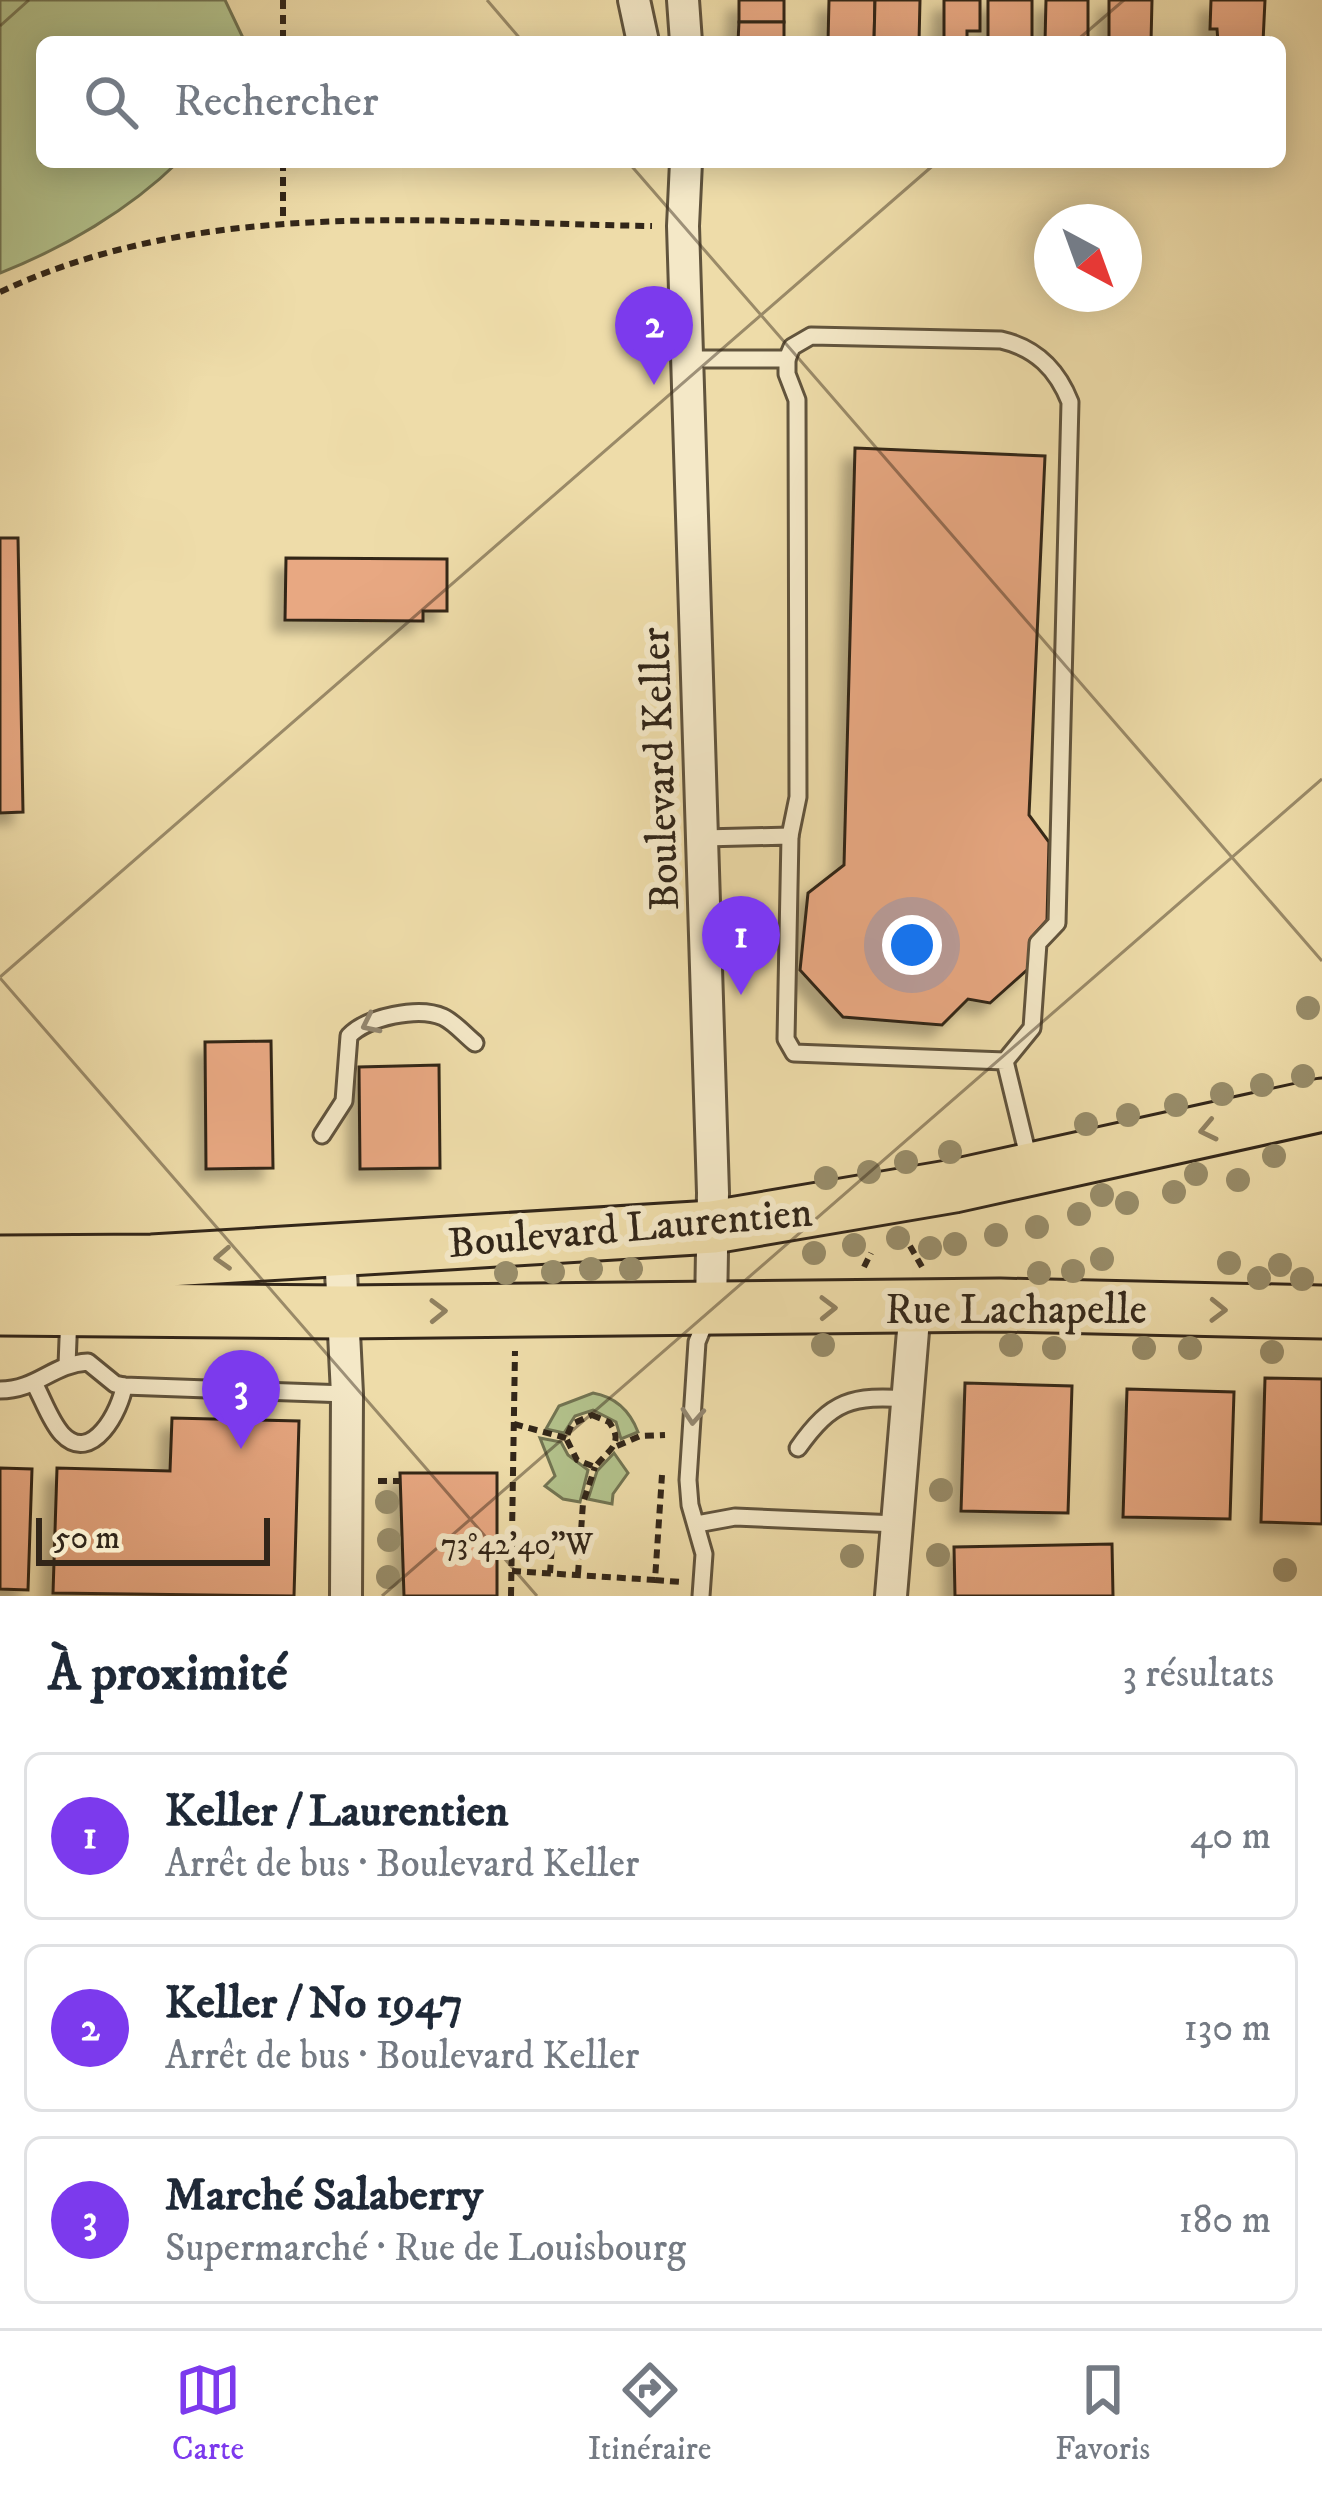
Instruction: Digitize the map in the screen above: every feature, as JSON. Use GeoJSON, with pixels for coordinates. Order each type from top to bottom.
{"type":"FeatureCollection","features":[{"type":"Feature","properties":{"kind":"main road","name":"Boulevard Laurentien"},"geometry":{"type":"LineString","coordinates":[[0,1262],[106,1264],[712,1227],[784,1218],[1322,1105]]}},
{"type":"Feature","properties":{"kind":"main road","name":"Rue Lachapelle"},"geometry":{"type":"LineString","coordinates":[[711,1309],[921,1291],[1322,1312]]}},
{"type":"Feature","properties":{"kind":"main road","name":"Boulevard Laurentien"},"geometry":{"type":"LineString","coordinates":[[0,1309],[711,1309]]}},
{"type":"Feature","properties":{"kind":"street"},"geometry":{"type":"LineString","coordinates":[[634,0],[642,36]]}},
{"type":"Feature","properties":{"kind":"street"},"geometry":{"type":"LineString","coordinates":[[683,0],[686,36]]}},
{"type":"Feature","properties":{"kind":"street","name":"Boulevard Keller"},"geometry":{"type":"LineString","coordinates":[[672,168],[683,226]]}},
{"type":"Feature","properties":{"kind":"street","name":"Boulevard Keller"},"geometry":{"type":"LineString","coordinates":[[686,168],[683,226],[703,838],[711,1309]]}},
{"type":"Feature","properties":{"kind":"street"},"geometry":{"type":"LineString","coordinates":[[340,1250],[347,1394],[346,1596]]}},
{"type":"Feature","properties":{"kind":"street"},"geometry":{"type":"LineString","coordinates":[[891,1596],[921,1291]]}},
{"type":"Feature","properties":{"kind":"lane"},"geometry":{"type":"LineString","coordinates":[[811,336],[1019,344],[1048,364],[1070,402],[1057,923],[1038,944],[1032,1028],[1005,1061],[794,1053],[787,1039],[790,836],[798,796],[800,414],[787,359],[792,347],[811,336]]}},
{"type":"Feature","properties":{"kind":"lane"},"geometry":{"type":"LineString","coordinates":[[688,359],[787,359]]}},
{"type":"Feature","properties":{"kind":"lane"},"geometry":{"type":"LineString","coordinates":[[703,838],[790,836]]}},
{"type":"Feature","properties":{"kind":"lane"},"geometry":{"type":"LineString","coordinates":[[322,1135],[344,1101],[349,1036],[368,1020],[442,1016],[475,1043]]}},
{"type":"Feature","properties":{"kind":"lane"},"geometry":{"type":"LineString","coordinates":[[1005,1061],[1031,1168]]}},
{"type":"Feature","properties":{"kind":"lane"},"geometry":{"type":"LineString","coordinates":[[701,1596],[704,1554],[688,1480],[697,1342],[711,1309]]}},
{"type":"Feature","properties":{"kind":"lane"},"geometry":{"type":"LineString","coordinates":[[67,1365],[69,1310]]}},
{"type":"Feature","properties":{"kind":"lane"},"geometry":{"type":"LineString","coordinates":[[0,1390],[22,1390],[67,1365],[88,1362],[124,1386],[347,1394]]}},
{"type":"Feature","properties":{"kind":"lane"},"geometry":{"type":"LineString","coordinates":[[34,1383],[59,1431],[80,1443],[107,1427],[120,1409],[124,1386]]}},
{"type":"Feature","properties":{"kind":"lane"},"geometry":{"type":"LineString","coordinates":[[798,1448],[820,1419],[845,1402],[876,1396],[909,1399]]}},
{"type":"Feature","properties":{"kind":"lane"},"geometry":{"type":"LineString","coordinates":[[697,1524],[734,1517],[897,1524]]}},
{"type":"Feature","properties":{"kind":"path"},"geometry":{"type":"LineString","coordinates":[[283,0],[283,36]]}},
{"type":"Feature","properties":{"kind":"path"},"geometry":{"type":"LineString","coordinates":[[283,168],[284,222]]}},
{"type":"Feature","properties":{"kind":"path"},"geometry":{"type":"LineString","coordinates":[[0,292],[124,248],[212,230],[284,222],[646,226]]}},
{"type":"Feature","properties":{"kind":"path"},"geometry":{"type":"LineString","coordinates":[[910,1246],[921,1291]]}},
{"type":"Feature","properties":{"kind":"path"},"geometry":{"type":"LineString","coordinates":[[511,1596],[515,1342]]}},
{"type":"Feature","properties":{"kind":"path"},"geometry":{"type":"LineString","coordinates":[[596,1467],[577,1461],[566,1438],[572,1424],[593,1412],[609,1421],[616,1446]]}},
{"type":"Feature","properties":{"kind":"path"},"geometry":{"type":"LineString","coordinates":[[514,1424],[566,1438]]}},
{"type":"Feature","properties":{"kind":"path"},"geometry":{"type":"LineString","coordinates":[[578,1576],[583,1503],[596,1467],[616,1446],[640,1436],[665,1435],[655,1580]]}},
{"type":"Feature","properties":{"kind":"path"},"geometry":{"type":"LineString","coordinates":[[378,1481],[400,1480]]}},
{"type":"Feature","properties":{"kind":"path"},"geometry":{"type":"LineString","coordinates":[[512,1542],[552,1544],[550,1574]]}},
{"type":"Feature","properties":{"kind":"path"},"geometry":{"type":"LineString","coordinates":[[512,1571],[687,1582]]}},
{"type":"Feature","properties":{"kind":"green space"},"geometry":{"type":"Polygon","coordinates":[[[0,0],[225,0],[242,36],[36,36],[36,168],[171,168],[95,226],[0,273],[0,0]]]}},
{"type":"Feature","properties":{"kind":"green space"},"geometry":{"type":"Polygon","coordinates":[[[593,1393],[621,1406],[638,1432],[621,1439],[616,1422],[593,1410],[575,1416],[564,1433],[546,1429],[559,1406],[593,1393]]]}},
{"type":"Feature","properties":{"kind":"green space"},"geometry":{"type":"Polygon","coordinates":[[[540,1438],[561,1442],[568,1455],[588,1470],[580,1502],[563,1499],[545,1486],[555,1476],[540,1438]]]}},
{"type":"Feature","properties":{"kind":"green space"},"geometry":{"type":"Polygon","coordinates":[[[614,1453],[628,1473],[613,1494],[612,1504],[588,1499],[597,1471],[614,1453]]]}},
{"type":"Feature","properties":{"kind":"building"},"geometry":{"type":"Polygon","coordinates":[[[739,0],[784,0],[784,22],[739,22],[739,0]]]}},
{"type":"Feature","properties":{"kind":"building"},"geometry":{"type":"Polygon","coordinates":[[[829,0],[875,0],[874,36],[828,36],[829,0]]]}},
{"type":"Feature","properties":{"kind":"building"},"geometry":{"type":"Polygon","coordinates":[[[875,0],[920,0],[919,36],[874,36],[875,0]]]}},
{"type":"Feature","properties":{"kind":"building"},"geometry":{"type":"Polygon","coordinates":[[[944,0],[980,0],[980,31],[944,36],[944,0]]]}},
{"type":"Feature","properties":{"kind":"building"},"geometry":{"type":"Polygon","coordinates":[[[988,0],[1032,0],[1032,36],[988,36],[988,0]]]}},
{"type":"Feature","properties":{"kind":"building"},"geometry":{"type":"Polygon","coordinates":[[[1046,0],[1088,0],[1088,36],[1045,36],[1046,0]]]}},
{"type":"Feature","properties":{"kind":"building"},"geometry":{"type":"Polygon","coordinates":[[[1109,0],[1152,0],[1151,36],[1109,36],[1109,0]]]}},
{"type":"Feature","properties":{"kind":"building"},"geometry":{"type":"Polygon","coordinates":[[[1211,0],[1265,0],[1263,36],[1218,36],[1217,29],[1210,29],[1211,0]]]}},
{"type":"Feature","properties":{"kind":"building"},"geometry":{"type":"Polygon","coordinates":[[[739,22],[784,22],[784,36],[738,36],[739,22]]]}},
{"type":"Feature","properties":{"kind":"building"},"geometry":{"type":"Polygon","coordinates":[[[855,448],[1045,456],[1029,815],[1049,842],[1047,920],[1031,938],[1028,969],[990,1003],[968,999],[942,1025],[843,1017],[800,970],[808,893],[844,865],[855,448]]]}},
{"type":"Feature","properties":{"kind":"building"},"geometry":{"type":"Polygon","coordinates":[[[0,538],[18,538],[23,812],[0,813],[0,538]]]}},
{"type":"Feature","properties":{"kind":"building"},"geometry":{"type":"Polygon","coordinates":[[[286,558],[447,559],[447,611],[423,611],[423,621],[285,620],[286,558]]]}},
{"type":"Feature","properties":{"kind":"building"},"geometry":{"type":"Polygon","coordinates":[[[271,1041],[273,1168],[206,1169],[205,1042],[271,1041]]]}},
{"type":"Feature","properties":{"kind":"building"},"geometry":{"type":"Polygon","coordinates":[[[439,1065],[440,1168],[360,1169],[359,1067],[439,1065]]]}},
{"type":"Feature","properties":{"kind":"building"},"geometry":{"type":"Polygon","coordinates":[[[1265,1378],[1322,1379],[1322,1524],[1261,1522],[1265,1378]]]}},
{"type":"Feature","properties":{"kind":"building"},"geometry":{"type":"Polygon","coordinates":[[[965,1383],[1072,1386],[1068,1513],[961,1511],[965,1383]]]}},
{"type":"Feature","properties":{"kind":"building"},"geometry":{"type":"Polygon","coordinates":[[[1127,1389],[1234,1392],[1230,1519],[1123,1517],[1127,1389]]]}},
{"type":"Feature","properties":{"kind":"building"},"geometry":{"type":"Polygon","coordinates":[[[172,1418],[299,1421],[294,1596],[53,1593],[57,1468],[170,1471],[172,1418]]]}},
{"type":"Feature","properties":{"kind":"building"},"geometry":{"type":"Polygon","coordinates":[[[0,1468],[32,1469],[28,1590],[0,1589],[0,1468]]]}},
{"type":"Feature","properties":{"kind":"building"},"geometry":{"type":"Polygon","coordinates":[[[400,1473],[497,1473],[497,1596],[404,1596],[400,1473]]]}},
{"type":"Feature","properties":{"kind":"building"},"geometry":{"type":"Polygon","coordinates":[[[1112,1544],[1113,1596],[955,1596],[954,1547],[1112,1544]]]}},
{"type":"Feature","properties":{"kind":"place","name":"Keller / No 1947"},"geometry":{"type":"Point","coordinates":[654,385]}},
{"type":"Feature","properties":{"kind":"place","name":"Keller / Laurentien"},"geometry":{"type":"Point","coordinates":[741,995]}},
{"type":"Feature","properties":{"kind":"place","name":"Marché Salaberry"},"geometry":{"type":"Point","coordinates":[241,1449]}}]}
